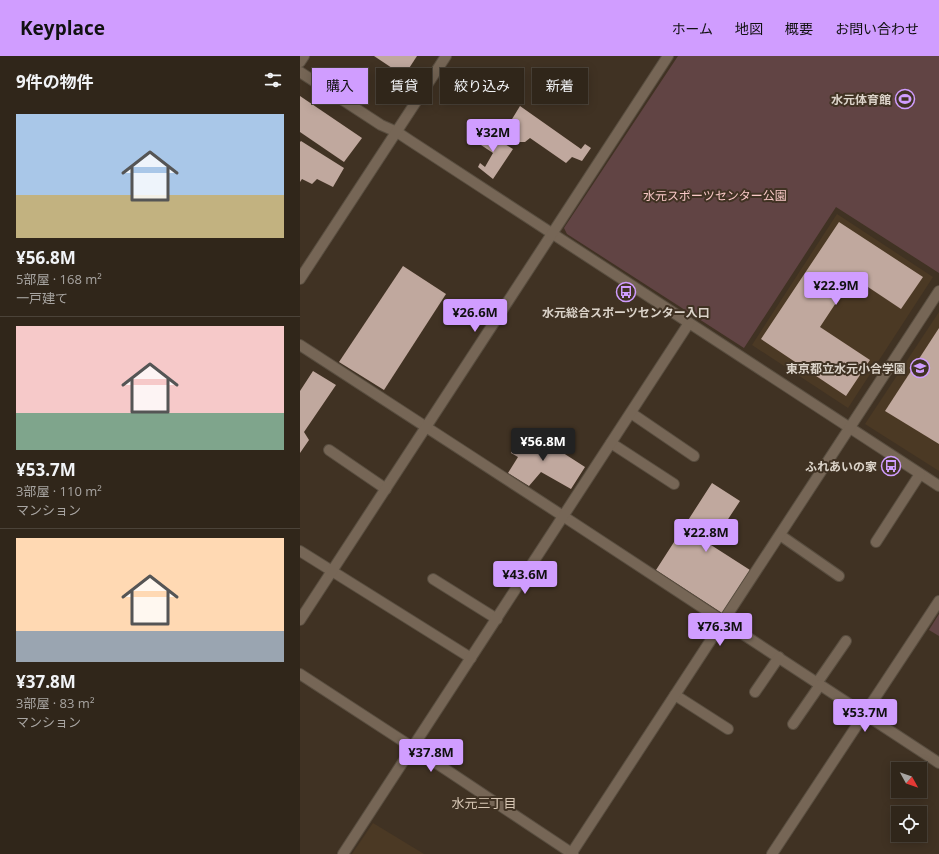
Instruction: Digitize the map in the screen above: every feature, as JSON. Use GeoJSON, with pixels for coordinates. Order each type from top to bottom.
{"type":"FeatureCollection","features":[{"type":"Feature","properties":{"kind":"street"},"geometry":{"type":"LineString","coordinates":[[300,62],[304,56]]}},
{"type":"Feature","properties":{"kind":"street"},"geometry":{"type":"LineString","coordinates":[[300,279],[446,56]]}},
{"type":"Feature","properties":{"kind":"street"},"geometry":{"type":"LineString","coordinates":[[300,620],[668,56]]}},
{"type":"Feature","properties":{"kind":"street"},"geometry":{"type":"LineString","coordinates":[[300,72],[381,124],[397,132],[939,486]]}},
{"type":"Feature","properties":{"kind":"street"},"geometry":{"type":"LineString","coordinates":[[300,674],[572,854],[939,291]]}},
{"type":"Feature","properties":{"kind":"street"},"geometry":{"type":"LineString","coordinates":[[343,854],[689,323]]}},
{"type":"Feature","properties":{"kind":"street"},"geometry":{"type":"LineString","coordinates":[[300,345],[939,763]]}},
{"type":"Feature","properties":{"kind":"street"},"geometry":{"type":"LineString","coordinates":[[631,413],[694,456]]}},
{"type":"Feature","properties":{"kind":"street"},"geometry":{"type":"LineString","coordinates":[[611,443],[674,484]]}},
{"type":"Feature","properties":{"kind":"street"},"geometry":{"type":"LineString","coordinates":[[329,450],[386,489]]}},
{"type":"Feature","properties":{"kind":"street"},"geometry":{"type":"LineString","coordinates":[[876,542],[920,474]]}},
{"type":"Feature","properties":{"kind":"street"},"geometry":{"type":"LineString","coordinates":[[780,535],[839,576]]}},
{"type":"Feature","properties":{"kind":"street"},"geometry":{"type":"LineString","coordinates":[[300,550],[471,658]]}},
{"type":"Feature","properties":{"kind":"street"},"geometry":{"type":"LineString","coordinates":[[433,579],[497,619]]}},
{"type":"Feature","properties":{"kind":"street"},"geometry":{"type":"LineString","coordinates":[[772,854],[939,601]]}},
{"type":"Feature","properties":{"kind":"street"},"geometry":{"type":"LineString","coordinates":[[793,724],[846,641]]}},
{"type":"Feature","properties":{"kind":"street"},"geometry":{"type":"LineString","coordinates":[[755,692],[779,658]]}},
{"type":"Feature","properties":{"kind":"street"},"geometry":{"type":"LineString","coordinates":[[675,695],[728,729]]}},
{"type":"Feature","properties":{"kind":"shaded area"},"geometry":{"type":"Polygon","coordinates":[[[837,214],[933,277],[848,408],[752,345],[837,214]]]}},
{"type":"Feature","properties":{"kind":"shaded area","name":"東京都立水元小合学園"},"geometry":{"type":"Polygon","coordinates":[[[939,312],[939,471],[865,424],[939,312]]]}},
{"type":"Feature","properties":{"kind":"shaded area"},"geometry":{"type":"Polygon","coordinates":[[[373,823],[424,854],[352,854],[373,823]]]}},
{"type":"Feature","properties":{"kind":"green space","name":"水元スポーツセンター公園"},"geometry":{"type":"Polygon","coordinates":[[[678,56],[939,56],[939,273],[836,207],[744,348],[567,234],[564,228],[678,56]]]}},
{"type":"Feature","properties":{"kind":"green space"},"geometry":{"type":"Polygon","coordinates":[[[939,614],[939,636],[929,630],[939,614]]]}},
{"type":"Feature","properties":{"kind":"building"},"geometry":{"type":"Polygon","coordinates":[[[374,56],[417,56],[409,68],[392,68],[374,56]]]}},
{"type":"Feature","properties":{"kind":"building"},"geometry":{"type":"Polygon","coordinates":[[[300,96],[362,138],[344,162],[300,132],[300,96]]]}},
{"type":"Feature","properties":{"kind":"building"},"geometry":{"type":"Polygon","coordinates":[[[520,106],[581,149],[585,144],[591,148],[582,161],[572,157],[566,163],[530,138],[525,142],[518,142],[512,139],[517,131],[509,124],[520,106]]]}},
{"type":"Feature","properties":{"kind":"building"},"geometry":{"type":"Polygon","coordinates":[[[481,129],[513,149],[493,179],[478,167],[480,163],[485,167],[493,153],[475,141],[481,129]]]}},
{"type":"Feature","properties":{"kind":"building"},"geometry":{"type":"Polygon","coordinates":[[[301,141],[344,168],[333,187],[317,179],[312,184],[302,179],[300,182],[301,141]]]}},
{"type":"Feature","properties":{"kind":"building"},"geometry":{"type":"Polygon","coordinates":[[[839,222],[923,277],[901,309],[853,277],[820,327],[870,360],[846,396],[761,339],[839,222]]]}},
{"type":"Feature","properties":{"kind":"building"},"geometry":{"type":"Polygon","coordinates":[[[403,266],[446,294],[384,390],[339,362],[403,266]]]}},
{"type":"Feature","properties":{"kind":"building"},"geometry":{"type":"Polygon","coordinates":[[[939,328],[939,444],[885,411],[939,328]]]}},
{"type":"Feature","properties":{"kind":"building"},"geometry":{"type":"Polygon","coordinates":[[[313,371],[336,385],[304,432],[309,440],[300,453],[300,391],[313,371]]]}},
{"type":"Feature","properties":{"kind":"building"},"geometry":{"type":"Polygon","coordinates":[[[526,429],[585,467],[571,489],[541,472],[529,486],[508,473],[518,457],[511,453],[526,429]]]}},
{"type":"Feature","properties":{"kind":"building"},"geometry":{"type":"Polygon","coordinates":[[[712,483],[740,501],[711,545],[750,570],[722,613],[656,570],[712,483]]]}},
{"type":"Feature","properties":{"kind":"place","name":"水元体育館"},"geometry":{"type":"Point","coordinates":[905,99]}},
{"type":"Feature","properties":{"kind":"place","name":"水元総合スポーツセンター入口"},"geometry":{"type":"Point","coordinates":[626,292]}},
{"type":"Feature","properties":{"kind":"place","name":"東京都立水元小合学園"},"geometry":{"type":"Point","coordinates":[920,368]}},
{"type":"Feature","properties":{"kind":"place","name":"ふれあいの家"},"geometry":{"type":"Point","coordinates":[891,466]}},
{"type":"Feature","properties":{"kind":"district","name":"水元三丁目"},"geometry":{"type":"Point","coordinates":[484,803]}}]}
